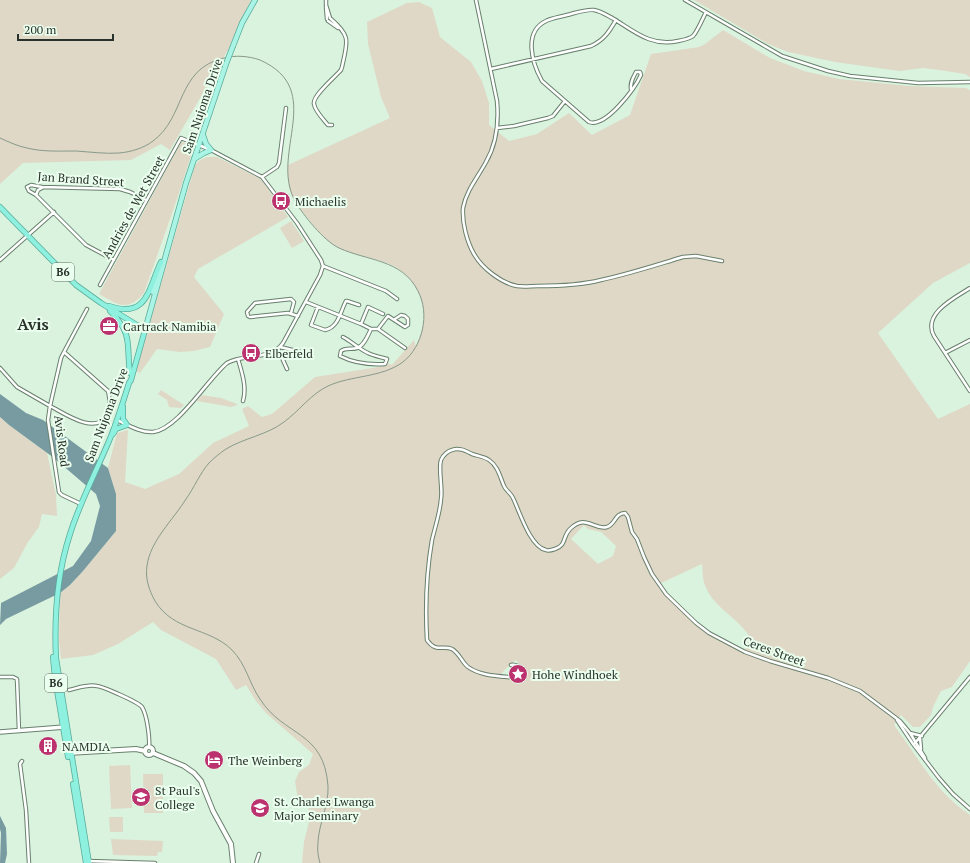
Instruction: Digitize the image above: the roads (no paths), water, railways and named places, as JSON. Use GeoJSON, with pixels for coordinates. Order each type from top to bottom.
{"type":"FeatureCollection","features":[{"type":"Feature","properties":{"kind":"highway","name":"B6"},"geometry":{"type":"LineString","coordinates":[[0,207],[76,286],[144,329],[130,373]]}},
{"type":"Feature","properties":{"kind":"highway"},"geometry":{"type":"LineString","coordinates":[[101,303],[126,310],[140,304],[147,296],[161,262]]}},
{"type":"Feature","properties":{"kind":"highway","name":"B6"},"geometry":{"type":"LineString","coordinates":[[101,303],[117,318],[126,332],[129,346],[129,383]]}},
{"type":"Feature","properties":{"kind":"highway","name":"Sam Nujoma Drive"},"geometry":{"type":"LineString","coordinates":[[87,862],[53,659],[52,636],[63,562],[69,535],[123,404],[131,380],[144,329]]}},
{"type":"Feature","properties":{"kind":"highway"},"geometry":{"type":"LineString","coordinates":[[109,440],[116,429],[127,425],[123,417],[123,404]]}},
{"type":"Feature","properties":{"kind":"main road","name":"Sam Nujoma Drive"},"geometry":{"type":"LineString","coordinates":[[144,329],[194,159],[226,64],[234,44],[256,0]]}},
{"type":"Feature","properties":{"kind":"main road"},"geometry":{"type":"LineString","coordinates":[[194,159],[211,150],[206,144],[203,134]]}},
{"type":"Feature","properties":{"kind":"main road","name":"Sam Nujoma Drive"},"geometry":{"type":"LineString","coordinates":[[144,329],[161,262],[175,223]]}},
{"type":"Feature","properties":{"kind":"main road"},"geometry":{"type":"LineString","coordinates":[[69,752],[136,749],[145,750],[149,747],[153,749],[153,752],[184,766],[194,773],[201,781],[213,811],[231,844],[233,863]]}},
{"type":"Feature","properties":{"kind":"main road"},"geometry":{"type":"LineString","coordinates":[[145,750],[148,755],[153,752]]}},
{"type":"Feature","properties":{"kind":"street"},"geometry":{"type":"LineString","coordinates":[[326,0],[329,19],[345,33],[347,40],[341,70],[314,99],[314,106],[317,111],[328,125],[332,124]]}},
{"type":"Feature","properties":{"kind":"street"},"geometry":{"type":"LineString","coordinates":[[476,0],[497,101],[497,128],[494,145],[487,162],[467,194],[463,208],[464,224],[470,246],[478,261],[501,279],[516,286],[552,286],[601,280],[683,257],[696,256],[722,261]]}},
{"type":"Feature","properties":{"kind":"street"},"geometry":{"type":"LineString","coordinates":[[685,0],[782,56],[828,71],[850,76],[918,83],[970,82]]}},
{"type":"Feature","properties":{"kind":"street"},"geometry":{"type":"LineString","coordinates":[[631,89],[632,78],[636,72],[640,72],[641,75],[639,80],[622,103],[599,122],[593,123],[586,120],[542,81],[538,74],[531,50],[532,41],[539,27],[545,21],[595,10],[655,42],[662,43],[686,39],[694,35],[706,12]]}},
{"type":"Feature","properties":{"kind":"street"},"geometry":{"type":"LineString","coordinates":[[491,69],[591,46],[605,37],[616,20]]}},
{"type":"Feature","properties":{"kind":"street"},"geometry":{"type":"LineString","coordinates":[[497,128],[514,126],[548,118],[552,116],[565,101]]}},
{"type":"Feature","properties":{"kind":"street"},"geometry":{"type":"LineString","coordinates":[[262,177],[278,167],[286,108]]}},
{"type":"Feature","properties":{"kind":"street","name":"Andries de Wet Street"},"geometry":{"type":"LineString","coordinates":[[100,285],[181,138],[199,146]]}},
{"type":"Feature","properties":{"kind":"street"},"geometry":{"type":"LineString","coordinates":[[117,420],[137,429],[152,432],[168,426],[173,423],[225,365],[231,361],[272,352],[279,348],[306,302],[323,266],[321,260],[297,223],[262,177],[211,150],[199,146]]}},
{"type":"Feature","properties":{"kind":"street","name":"Jan Brand Street"},"geometry":{"type":"LineString","coordinates":[[114,260],[86,245],[54,212],[36,195],[29,191],[27,187],[31,185],[42,188],[120,189],[146,200]]}},
{"type":"Feature","properties":{"kind":"street"},"geometry":{"type":"LineString","coordinates":[[36,195],[38,190],[42,188]]}},
{"type":"Feature","properties":{"kind":"street"},"geometry":{"type":"LineString","coordinates":[[0,260],[54,212]]}},
{"type":"Feature","properties":{"kind":"street"},"geometry":{"type":"LineString","coordinates":[[323,266],[386,292],[397,300]]}},
{"type":"Feature","properties":{"kind":"street"},"geometry":{"type":"LineString","coordinates":[[970,288],[947,303],[937,313],[931,323],[931,332],[970,391]]}},
{"type":"Feature","properties":{"kind":"street"},"geometry":{"type":"LineString","coordinates":[[291,313],[294,304],[292,299],[255,303],[247,312],[248,316],[250,317],[291,313],[298,316]]}},
{"type":"Feature","properties":{"kind":"street"},"geometry":{"type":"LineString","coordinates":[[318,307],[311,324],[312,326],[322,330],[328,330],[333,327],[340,316],[346,301],[359,305]]}},
{"type":"Feature","properties":{"kind":"street"},"geometry":{"type":"LineString","coordinates":[[306,302],[371,329],[378,329],[404,348]]}},
{"type":"Feature","properties":{"kind":"street"},"geometry":{"type":"LineString","coordinates":[[361,324],[368,307],[384,314]]}},
{"type":"Feature","properties":{"kind":"street"},"geometry":{"type":"LineString","coordinates":[[64,352],[108,391],[110,397],[108,414],[105,418],[94,424],[81,422],[50,406],[58,368],[64,352],[87,309]]}},
{"type":"Feature","properties":{"kind":"street"},"geometry":{"type":"LineString","coordinates":[[378,329],[388,316],[395,319],[405,327],[408,325],[408,319],[405,316],[401,315],[395,319]]}},
{"type":"Feature","properties":{"kind":"street"},"geometry":{"type":"LineString","coordinates":[[343,337],[360,347],[368,353],[387,359],[385,364],[373,366],[340,356],[341,351],[345,348],[360,347],[371,329]]}},
{"type":"Feature","properties":{"kind":"street"},"geometry":{"type":"LineString","coordinates":[[945,353],[970,340]]}},
{"type":"Feature","properties":{"kind":"street"},"geometry":{"type":"LineString","coordinates":[[279,348],[309,354]]}},
{"type":"Feature","properties":{"kind":"street"},"geometry":{"type":"LineString","coordinates":[[279,348],[287,369]]}},
{"type":"Feature","properties":{"kind":"street"},"geometry":{"type":"LineString","coordinates":[[238,359],[244,386],[245,395],[243,401]]}},
{"type":"Feature","properties":{"kind":"street","name":"Avis Road"},"geometry":{"type":"LineString","coordinates":[[0,368],[17,387],[50,406],[48,420],[59,492],[62,496],[82,504]]}},
{"type":"Feature","properties":{"kind":"street","name":"Ceres Street"},"geometry":{"type":"LineString","coordinates":[[511,665],[518,666],[523,669],[524,672],[522,676],[519,678],[486,674],[470,668],[451,649],[436,647],[427,640],[425,614],[426,582],[432,542],[441,503],[441,462],[444,455],[451,450],[456,449],[488,459],[498,471],[506,490],[514,498],[528,531],[539,546],[544,550],[554,550],[560,546],[565,540],[566,534],[577,524],[588,522],[606,528],[611,525],[618,515],[624,513],[628,517],[632,532],[637,539],[647,564],[666,594],[680,609],[709,633],[745,652],[828,678],[860,691],[900,721],[910,733],[914,743],[921,751],[924,758]]}},
{"type":"Feature","properties":{"kind":"street"},"geometry":{"type":"LineString","coordinates":[[0,677],[13,677],[17,679],[19,730]]}},
{"type":"Feature","properties":{"kind":"street"},"geometry":{"type":"LineString","coordinates":[[914,743],[921,737],[970,677]]}},
{"type":"Feature","properties":{"kind":"street"},"geometry":{"type":"LineString","coordinates":[[69,690],[97,686],[141,705],[146,722],[149,747]]}},
{"type":"Feature","properties":{"kind":"street","name":"Ceres Street"},"geometry":{"type":"LineString","coordinates":[[897,719],[947,788],[970,809]]}},
{"type":"Feature","properties":{"kind":"street"},"geometry":{"type":"LineString","coordinates":[[0,732],[65,726]]}},
{"type":"Feature","properties":{"kind":"street"},"geometry":{"type":"LineString","coordinates":[[910,733],[921,737]]}},
{"type":"Feature","properties":{"kind":"street"},"geometry":{"type":"LineString","coordinates":[[921,737],[921,751]]}},
{"type":"Feature","properties":{"kind":"street"},"geometry":{"type":"LineString","coordinates":[[22,761],[20,764],[26,810],[29,863]]}},
{"type":"Feature","properties":{"kind":"street"},"geometry":{"type":"LineString","coordinates":[[256,863],[259,854]]}},
{"type":"Feature","properties":{"kind":"street"},"geometry":{"type":"LineString","coordinates":[[87,862],[155,863]]}},
{"type":"Feature","properties":{"kind":"water"},"geometry":{"type":"Polygon","coordinates":[[[0,394],[26,413],[43,420],[108,468],[116,494],[116,531],[70,585],[60,593],[6,619],[0,625],[1,603],[73,566],[91,541],[100,506],[96,494],[54,458],[0,417],[0,394]]]}},
{"type":"Feature","properties":{"kind":"water"},"geometry":{"type":"Polygon","coordinates":[[[0,816],[6,828],[7,854],[5,863],[0,863],[0,816]]]}},
{"type":"Feature","properties":{"kind":"railway"},"geometry":{"type":"LineString","coordinates":[[0,138],[13,144],[39,150],[108,153],[133,151],[153,141],[164,131],[189,83],[197,72],[209,64],[233,56],[260,60],[280,73],[290,88],[294,105],[288,163],[289,182],[295,201],[299,207],[314,227],[333,245],[383,262],[403,273],[411,280],[422,300],[424,319],[420,339],[410,355],[403,362],[376,374],[337,382],[328,386],[316,393],[284,422],[263,433],[233,445],[219,454],[206,467],[181,507],[157,539],[149,557],[147,566],[149,588],[155,601],[163,611],[182,624],[213,637],[232,650],[241,661],[256,693],[270,711],[280,721],[302,736],[319,754],[325,768],[328,786],[327,800],[319,835],[318,852],[320,863]]}},
{"type":"Feature","properties":{"kind":"place","name":"Michaelis"},"geometry":{"type":"Point","coordinates":[281,201]}},
{"type":"Feature","properties":{"kind":"place","name":"Cartrack Namibia"},"geometry":{"type":"Point","coordinates":[109,326]}},
{"type":"Feature","properties":{"kind":"place","name":"Elberfeld"},"geometry":{"type":"Point","coordinates":[251,353]}},
{"type":"Feature","properties":{"kind":"place","name":"Hohe Windhoek"},"geometry":{"type":"Point","coordinates":[518,674]}},
{"type":"Feature","properties":{"kind":"place","name":"NAMDIA"},"geometry":{"type":"Point","coordinates":[48,746]}},
{"type":"Feature","properties":{"kind":"place","name":"The Weinberg"},"geometry":{"type":"Point","coordinates":[214,760]}},
{"type":"Feature","properties":{"kind":"place","name":"St Paul's College"},"geometry":{"type":"Point","coordinates":[141,797]}},
{"type":"Feature","properties":{"kind":"place","name":"St. Charles Lwanga Major Seminary"},"geometry":{"type":"Point","coordinates":[260,808]}},
{"type":"Feature","properties":{"kind":"district","name":"Avis"},"geometry":{"type":"Point","coordinates":[33,324]}}]}
